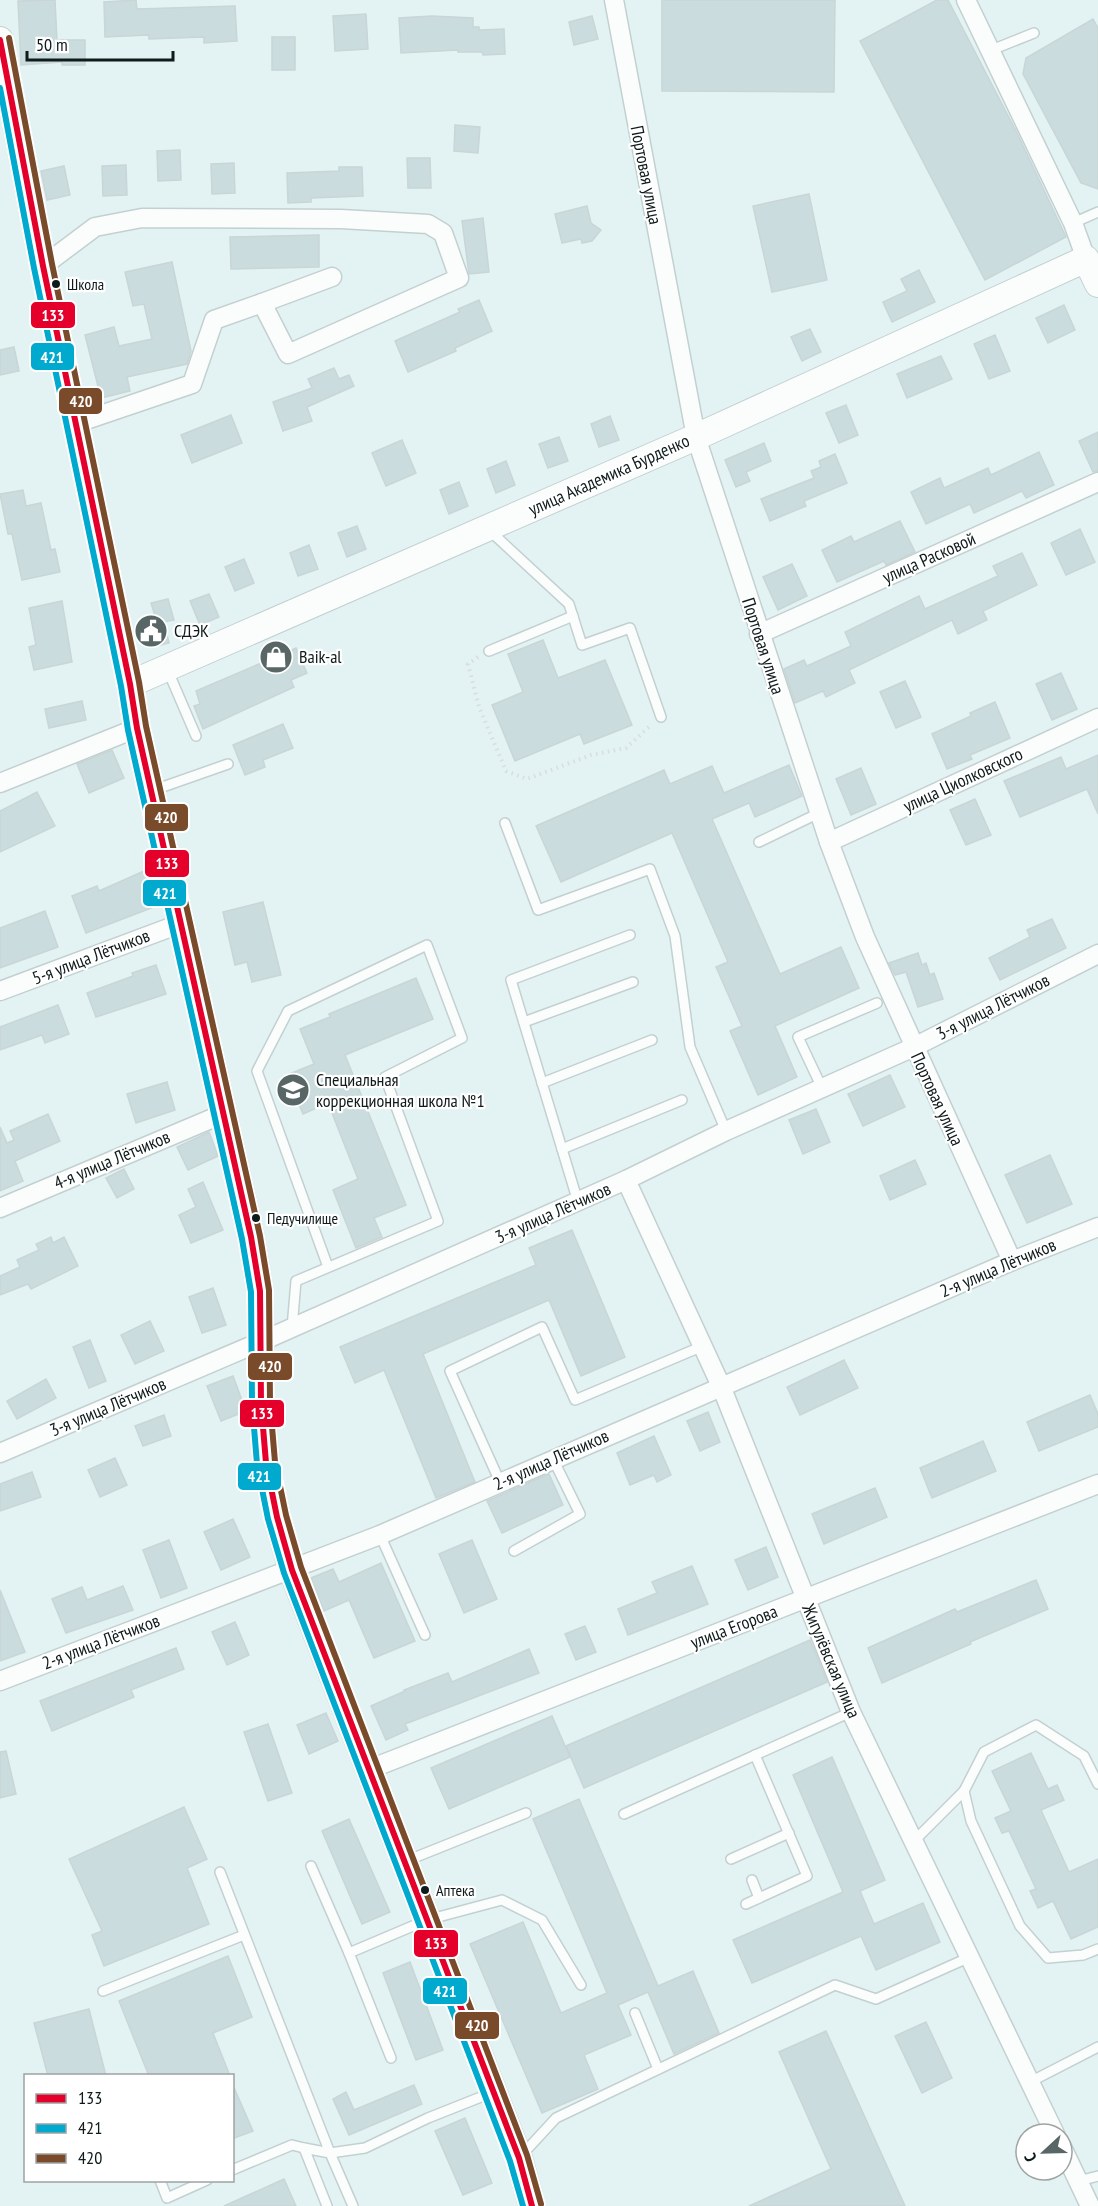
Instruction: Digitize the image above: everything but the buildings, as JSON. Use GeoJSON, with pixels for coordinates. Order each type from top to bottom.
{"type":"FeatureCollection","features":[{"type":"Feature","properties":{"kind":"main road"},"geometry":{"type":"LineString","coordinates":[[0,40],[43,266],[77,423],[137,728],[252,1237],[260,1291],[261,1403],[266,1463],[274,1508],[292,1570],[519,2158],[532,2206]]}},
{"type":"Feature","properties":{"kind":"main road","name":"улица Академика Бурденко"},"geometry":{"type":"LineString","coordinates":[[130,684],[696,437],[1086,260]]}},
{"type":"Feature","properties":{"kind":"main road"},"geometry":{"type":"LineString","coordinates":[[1086,260],[1098,284]]}},
{"type":"Feature","properties":{"kind":"street","name":"Портовая улица"},"geometry":{"type":"LineString","coordinates":[[614,0],[696,437],[819,813],[865,937],[1012,1261]]}},
{"type":"Feature","properties":{"kind":"street"},"geometry":{"type":"LineString","coordinates":[[966,0],[1073,223],[1086,260]]}},
{"type":"Feature","properties":{"kind":"street"},"geometry":{"type":"LineString","coordinates":[[43,266],[94,227],[142,218],[341,219],[428,225],[443,233],[459,279],[288,354],[262,303]]}},
{"type":"Feature","properties":{"kind":"street"},"geometry":{"type":"LineString","coordinates":[[77,423],[192,384],[214,320],[332,277]]}},
{"type":"Feature","properties":{"kind":"street","name":"улица Расковой"},"geometry":{"type":"LineString","coordinates":[[759,634],[1098,483]]}},
{"type":"Feature","properties":{"kind":"street","name":"улица Циолковского"},"geometry":{"type":"LineString","coordinates":[[829,842],[1098,718]]}},
{"type":"Feature","properties":{"kind":"street"},"geometry":{"type":"LineString","coordinates":[[0,783],[137,728]]}},
{"type":"Feature","properties":{"kind":"street","name":"5-я улица Лётчиков"},"geometry":{"type":"LineString","coordinates":[[0,991],[182,923]]}},
{"type":"Feature","properties":{"kind":"street","name":"3-я улица Лётчиков"},"geometry":{"type":"LineString","coordinates":[[0,1454],[578,1202],[726,1131],[914,1047],[1098,954]]}},
{"type":"Feature","properties":{"kind":"street","name":"4-я улица Лётчиков"},"geometry":{"type":"LineString","coordinates":[[0,1208],[225,1113]]}},
{"type":"Feature","properties":{"kind":"street","name":"Жигулёвская улица"},"geometry":{"type":"LineString","coordinates":[[626,1180],[721,1386],[851,1712],[1050,2122]]}},
{"type":"Feature","properties":{"kind":"street","name":"2-я улица Лётчиков"},"geometry":{"type":"LineString","coordinates":[[0,1681],[380,1535],[1012,1261],[1098,1227]]}},
{"type":"Feature","properties":{"kind":"street","name":"улица Егорова"},"geometry":{"type":"LineString","coordinates":[[370,1769],[1098,1484]]}},
{"type":"Feature","properties":{"kind":"street"},"geometry":{"type":"LineString","coordinates":[[1074,2172],[1090,2206]]}},
{"type":"Feature","properties":{"kind":"lane"},"geometry":{"type":"LineString","coordinates":[[989,51],[1034,33]]}},
{"type":"Feature","properties":{"kind":"lane"},"geometry":{"type":"LineString","coordinates":[[1073,223],[1098,212]]}},
{"type":"Feature","properties":{"kind":"lane"},"geometry":{"type":"LineString","coordinates":[[488,528],[569,604],[582,645],[630,628],[661,717]]}},
{"type":"Feature","properties":{"kind":"lane"},"geometry":{"type":"LineString","coordinates":[[489,651],[573,616]]}},
{"type":"Feature","properties":{"kind":"lane"},"geometry":{"type":"LineString","coordinates":[[167,668],[196,736]]}},
{"type":"Feature","properties":{"kind":"lane"},"geometry":{"type":"LineString","coordinates":[[151,790],[228,764]]}},
{"type":"Feature","properties":{"kind":"lane"},"geometry":{"type":"LineString","coordinates":[[759,842],[819,813]]}},
{"type":"Feature","properties":{"kind":"lane"},"geometry":{"type":"LineString","coordinates":[[505,823],[537,910],[650,869],[675,936],[690,1047],[726,1131]]}},
{"type":"Feature","properties":{"kind":"lane"},"geometry":{"type":"LineString","coordinates":[[578,1202],[511,980],[630,935]]}},
{"type":"Feature","properties":{"kind":"lane"},"geometry":{"type":"LineString","coordinates":[[292,1328],[296,1281],[438,1221],[385,1077],[462,1038],[427,945],[288,1011],[256,1071],[328,1267]]}},
{"type":"Feature","properties":{"kind":"lane"},"geometry":{"type":"LineString","coordinates":[[524,1022],[633,982]]}},
{"type":"Feature","properties":{"kind":"lane"},"geometry":{"type":"LineString","coordinates":[[822,1088],[798,1037],[877,1003]]}},
{"type":"Feature","properties":{"kind":"lane"},"geometry":{"type":"LineString","coordinates":[[542,1083],[652,1040]]}},
{"type":"Feature","properties":{"kind":"lane"},"geometry":{"type":"LineString","coordinates":[[562,1149],[682,1100]]}},
{"type":"Feature","properties":{"kind":"lane"},"geometry":{"type":"LineString","coordinates":[[500,1482],[450,1371],[542,1327],[575,1400],[703,1346]]}},
{"type":"Feature","properties":{"kind":"lane"},"geometry":{"type":"LineString","coordinates":[[514,1551],[580,1514],[553,1459]]}},
{"type":"Feature","properties":{"kind":"lane"},"geometry":{"type":"LineString","coordinates":[[380,1535],[425,1635]]}},
{"type":"Feature","properties":{"kind":"lane"},"geometry":{"type":"LineString","coordinates":[[624,1814],[851,1712]]}},
{"type":"Feature","properties":{"kind":"lane"},"geometry":{"type":"LineString","coordinates":[[914,1841],[964,1791],[984,1752],[1036,1725],[1084,1756],[1098,1784]]}},
{"type":"Feature","properties":{"kind":"lane"},"geometry":{"type":"LineString","coordinates":[[746,1904],[807,1876],[755,1755]]}},
{"type":"Feature","properties":{"kind":"lane"},"geometry":{"type":"LineString","coordinates":[[964,1791],[971,1821],[1020,1926],[1048,1958],[1083,1955],[1098,1949]]}},
{"type":"Feature","properties":{"kind":"lane"},"geometry":{"type":"LineString","coordinates":[[405,1861],[526,1813]]}},
{"type":"Feature","properties":{"kind":"lane"},"geometry":{"type":"LineString","coordinates":[[731,1859],[789,1833]]}},
{"type":"Feature","properties":{"kind":"lane"},"geometry":{"type":"LineString","coordinates":[[311,1866],[391,2058]]}},
{"type":"Feature","properties":{"kind":"lane"},"geometry":{"type":"LineString","coordinates":[[220,1872],[353,2206]]}},
{"type":"Feature","properties":{"kind":"lane"},"geometry":{"type":"LineString","coordinates":[[752,1880],[759,1898]]}},
{"type":"Feature","properties":{"kind":"lane"},"geometry":{"type":"LineString","coordinates":[[349,1953],[427,1920],[502,1900],[542,1920],[581,1985]]}},
{"type":"Feature","properties":{"kind":"lane"},"geometry":{"type":"LineString","coordinates":[[103,1992],[244,1935]]}},
{"type":"Feature","properties":{"kind":"lane"},"geometry":{"type":"LineString","coordinates":[[519,2158],[556,2118],[835,1985],[876,1999],[970,1958]]}},
{"type":"Feature","properties":{"kind":"lane"},"geometry":{"type":"LineString","coordinates":[[635,2013],[658,2069]]}},
{"type":"Feature","properties":{"kind":"lane"},"geometry":{"type":"LineString","coordinates":[[1030,2082],[1098,2047]]}},
{"type":"Feature","properties":{"kind":"lane"},"geometry":{"type":"LineString","coordinates":[[234,2169],[292,2145],[330,2153],[365,2148],[428,2118],[493,2092]]}},
{"type":"Feature","properties":{"kind":"lane"},"geometry":{"type":"LineString","coordinates":[[304,2148],[327,2206]]}},
{"type":"Feature","properties":{"kind":"lane"},"geometry":{"type":"LineString","coordinates":[[1078,2181],[1098,2176]]}},
{"type":"Feature","properties":{"kind":"lane"},"geometry":{"type":"LineString","coordinates":[[160,2182],[167,2198],[205,2182]]}},
{"type":"Feature","properties":{"kind":"path"},"geometry":{"type":"LineString","coordinates":[[489,651],[468,664],[479,707],[506,771],[527,779],[591,755],[626,748],[661,717]]}},
{"type":"Feature","properties":{"kind":"transit line","name":"420"},"geometry":{"type":"LineString","coordinates":[[9,38],[52,264],[139,682],[146,726],[260,1236],[269,1290],[270,1403],[275,1462],[286,1515],[301,1567],[527,2155],[541,2204]]}},
{"type":"Feature","properties":{"kind":"transit line","name":"133"},"geometry":{"type":"LineString","coordinates":[[0,40],[43,266],[130,684],[137,728],[251,1237],[260,1291],[261,1403],[266,1463],[277,1517],[292,1570],[519,2158],[532,2206]]}},
{"type":"Feature","properties":{"kind":"transit line","name":"421"},"geometry":{"type":"LineString","coordinates":[[0,88],[34,268],[121,686],[128,730],[242,1239],[251,1292],[252,1403],[257,1464],[268,1519],[284,1573],[510,2161],[523,2206]]}},
{"type":"Feature","properties":{"kind":"place","name":"Школа"},"geometry":{"type":"Point","coordinates":[56,284]}},
{"type":"Feature","properties":{"kind":"place","name":"СДЭК"},"geometry":{"type":"Point","coordinates":[151,631]}},
{"type":"Feature","properties":{"kind":"place","name":"Baik-al"},"geometry":{"type":"Point","coordinates":[276,657]}},
{"type":"Feature","properties":{"kind":"place","name":"Специальная коррекционная школа №1"},"geometry":{"type":"Point","coordinates":[293,1090]}},
{"type":"Feature","properties":{"kind":"place","name":"Педучилище"},"geometry":{"type":"Point","coordinates":[256,1218]}},
{"type":"Feature","properties":{"kind":"place","name":"Аптека"},"geometry":{"type":"Point","coordinates":[425,1890]}}]}
